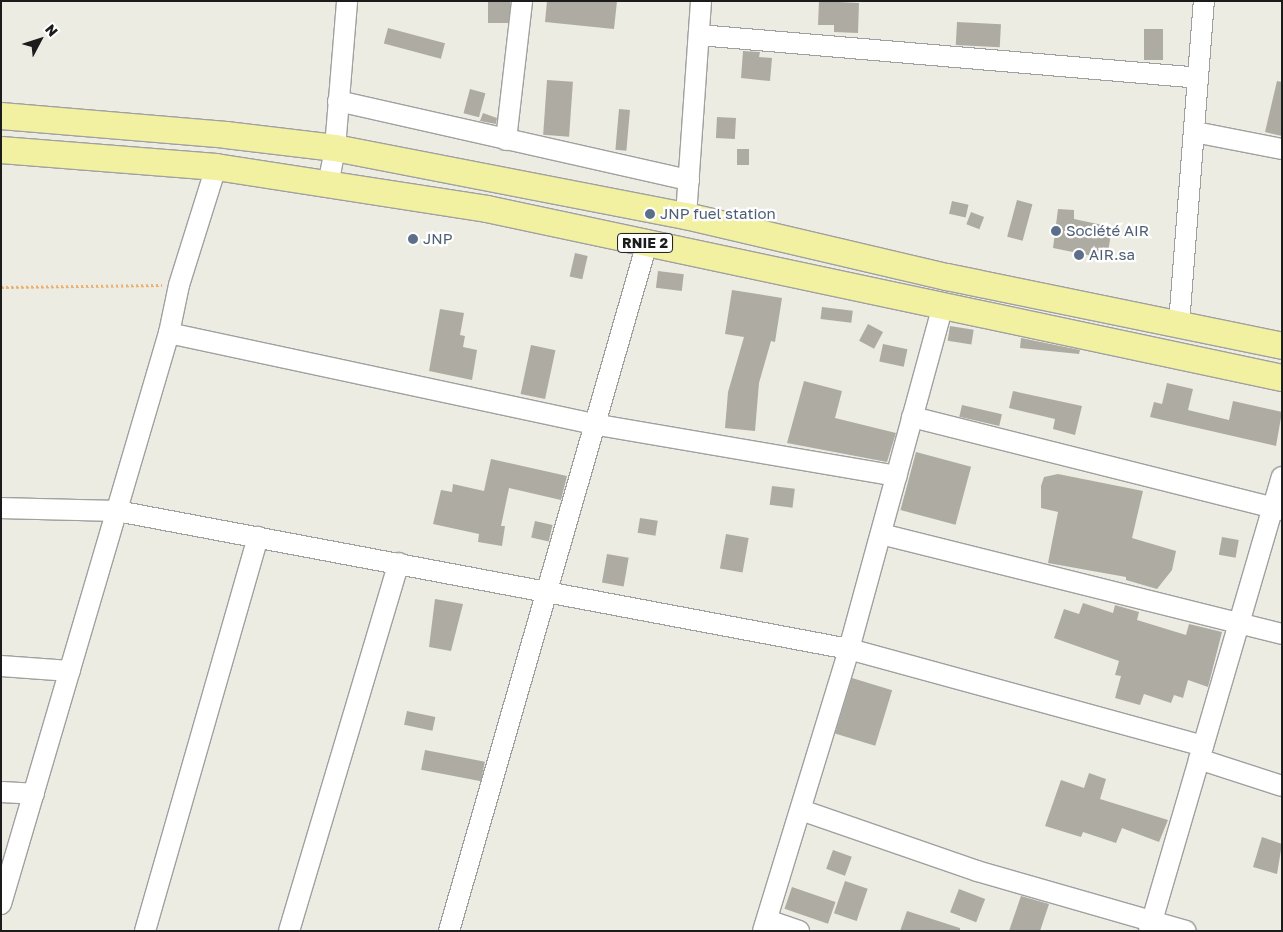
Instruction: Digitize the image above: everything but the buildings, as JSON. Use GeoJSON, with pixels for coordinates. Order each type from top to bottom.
{"type":"FeatureCollection","features":[{"type":"Feature","properties":{"kind":"main road","name":"RNIE 2"},"geometry":{"type":"LineString","coordinates":[[1,116],[226,135],[334,148],[686,216],[947,277],[1282,346]]}},
{"type":"Feature","properties":{"kind":"main road","name":"RNIE 2"},"geometry":{"type":"LineString","coordinates":[[1,150],[216,167],[487,210],[1282,378]]}},
{"type":"Feature","properties":{"kind":"street"},"geometry":{"type":"LineString","coordinates":[[328,184],[334,148],[347,1]]}},
{"type":"Feature","properties":{"kind":"street"},"geometry":{"type":"LineString","coordinates":[[506,140],[522,1]]}},
{"type":"Feature","properties":{"kind":"street"},"geometry":{"type":"LineString","coordinates":[[686,216],[701,1]]}},
{"type":"Feature","properties":{"kind":"street"},"geometry":{"type":"LineString","coordinates":[[1179,324],[1195,132],[1196,78],[1204,1]]}},
{"type":"Feature","properties":{"kind":"street"},"geometry":{"type":"LineString","coordinates":[[699,35],[1196,78]]}},
{"type":"Feature","properties":{"kind":"street"},"geometry":{"type":"LineString","coordinates":[[338,101],[689,180]]}},
{"type":"Feature","properties":{"kind":"street"},"geometry":{"type":"LineString","coordinates":[[1195,132],[1282,149]]}},
{"type":"Feature","properties":{"kind":"street"},"geometry":{"type":"LineString","coordinates":[[1,904],[169,333],[179,285],[216,167]]}},
{"type":"Feature","properties":{"kind":"street"},"geometry":{"type":"LineString","coordinates":[[449,931],[593,424],[647,244]]}},
{"type":"Feature","properties":{"kind":"street"},"geometry":{"type":"LineString","coordinates":[[799,931],[765,925],[850,649],[943,306]]}},
{"type":"Feature","properties":{"kind":"street"},"geometry":{"type":"LineString","coordinates":[[169,333],[593,424],[897,476]]}},
{"type":"Feature","properties":{"kind":"street"},"geometry":{"type":"LineString","coordinates":[[912,417],[1277,509]]}},
{"type":"Feature","properties":{"kind":"street"},"geometry":{"type":"LineString","coordinates":[[1150,926],[1239,622],[1277,509],[1282,477]]}},
{"type":"Feature","properties":{"kind":"street"},"geometry":{"type":"LineString","coordinates":[[1,508],[117,511],[546,590],[850,649],[1201,753],[1282,786]]}},
{"type":"Feature","properties":{"kind":"street"},"geometry":{"type":"LineString","coordinates":[[881,534],[1282,634]]}},
{"type":"Feature","properties":{"kind":"street"},"geometry":{"type":"LineString","coordinates":[[144,931],[258,537]]}},
{"type":"Feature","properties":{"kind":"street"},"geometry":{"type":"LineString","coordinates":[[289,931],[399,563]]}},
{"type":"Feature","properties":{"kind":"street"},"geometry":{"type":"LineString","coordinates":[[1,666],[70,671]]}},
{"type":"Feature","properties":{"kind":"street"},"geometry":{"type":"LineString","coordinates":[[1,792],[34,794]]}},
{"type":"Feature","properties":{"kind":"street"},"geometry":{"type":"LineString","coordinates":[[801,810],[977,871],[1150,926],[1186,931]]}},
{"type":"Feature","properties":{"kind":"path"},"geometry":{"type":"LineString","coordinates":[[1,287],[179,285]]}},
{"type":"Feature","properties":{"kind":"place","name":"JNP fuel station"},"geometry":{"type":"Point","coordinates":[650,214]}},
{"type":"Feature","properties":{"kind":"place","name":"Société AIR"},"geometry":{"type":"Point","coordinates":[1056,231]}},
{"type":"Feature","properties":{"kind":"place","name":"JNP"},"geometry":{"type":"Point","coordinates":[413,239]}},
{"type":"Feature","properties":{"kind":"place","name":"AIR.sa"},"geometry":{"type":"Point","coordinates":[1079,255]}}]}
